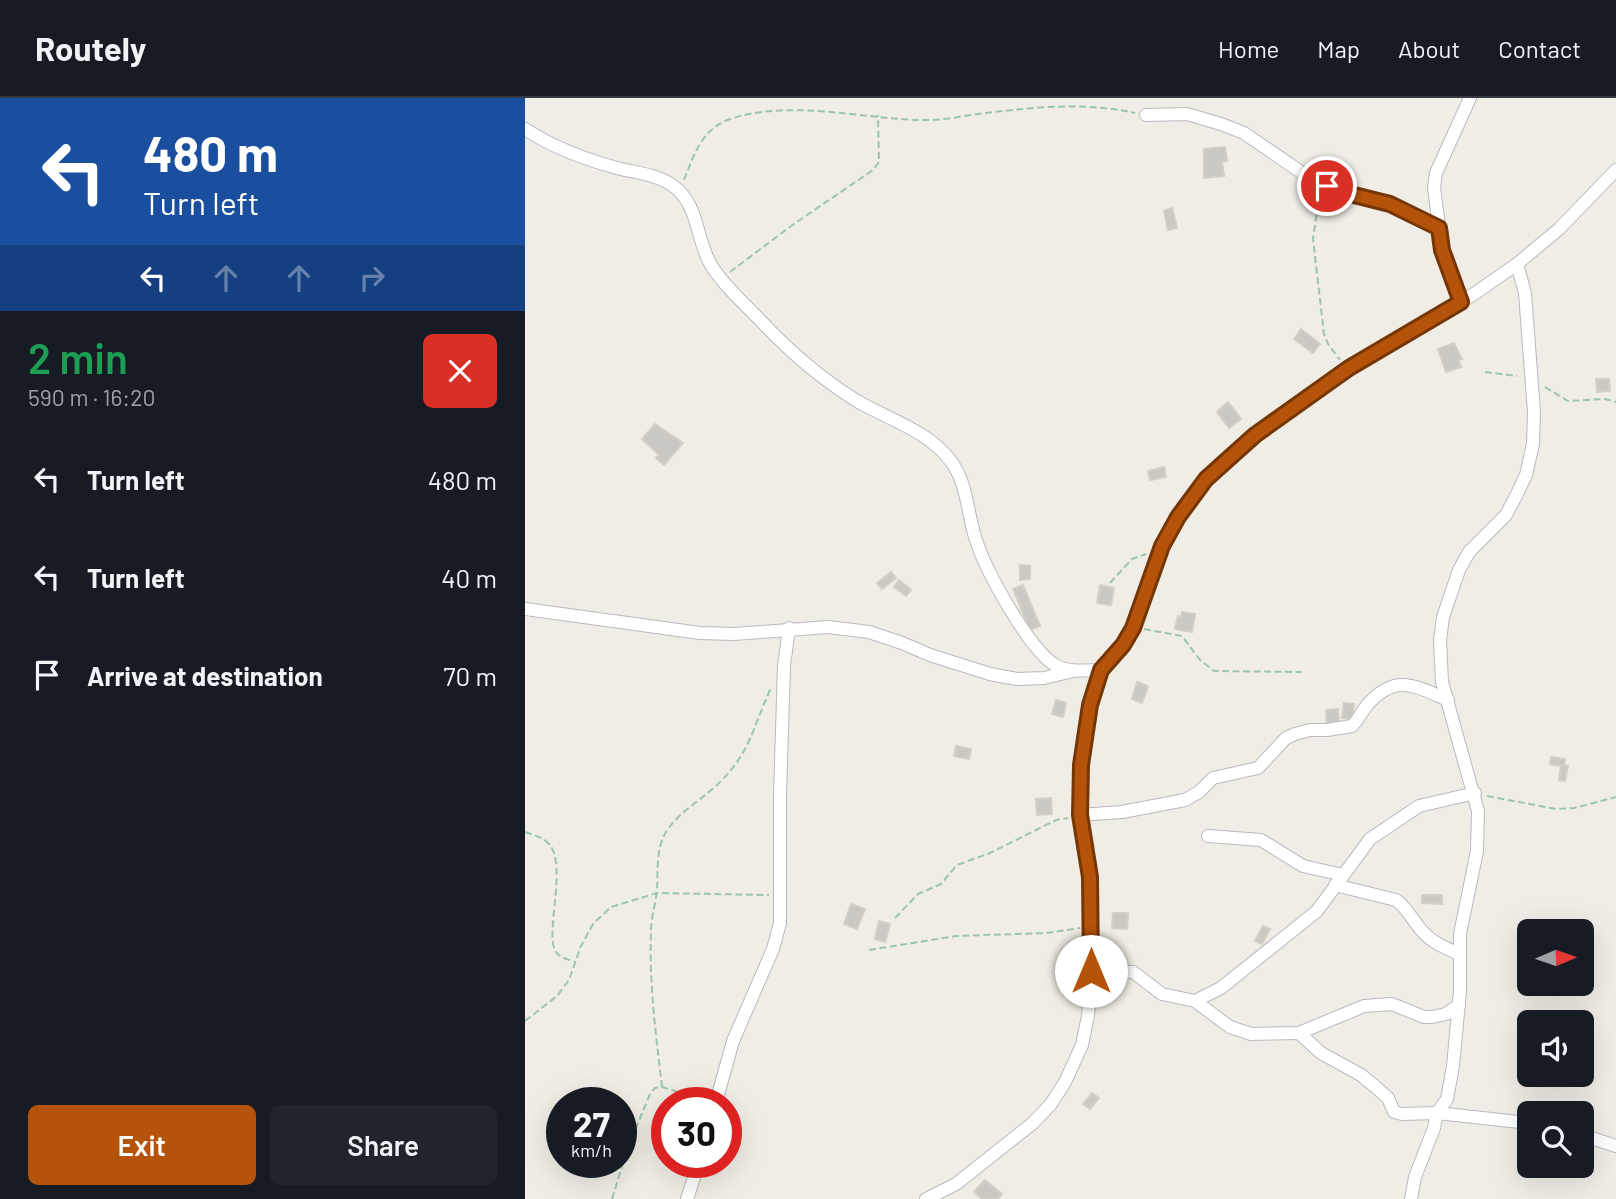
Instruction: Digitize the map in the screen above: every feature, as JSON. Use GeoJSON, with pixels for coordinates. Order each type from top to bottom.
{"type":"FeatureCollection","features":[{"type":"Feature","properties":{"kind":"street"},"geometry":{"type":"LineString","coordinates":[[1461,302],[1442,250],[1434,187],[1436,173],[1469,98]]}},
{"type":"Feature","properties":{"kind":"street"},"geometry":{"type":"LineString","coordinates":[[1146,115],[1187,114],[1233,129],[1311,179],[1342,192],[1390,204],[1439,228]]}},
{"type":"Feature","properties":{"kind":"street"},"geometry":{"type":"LineString","coordinates":[[525,129],[559,149],[596,162],[653,176],[680,191],[690,203],[704,251],[721,279],[814,372],[858,401],[932,441],[950,459],[961,476],[976,541],[1015,617],[1045,657],[1054,664],[1073,671]]}},
{"type":"Feature","properties":{"kind":"street"},"geometry":{"type":"LineString","coordinates":[[926,1199],[956,1184],[1033,1123],[1051,1104],[1065,1082],[1081,1045],[1088,1016],[1091,971],[1090,877],[1080,815],[1081,765],[1090,705],[1101,670],[1123,645],[1133,628],[1162,546],[1189,499],[1223,461],[1255,435],[1349,368],[1461,302],[1517,264],[1559,229],[1616,170]]}},
{"type":"Feature","properties":{"kind":"street"},"geometry":{"type":"LineString","coordinates":[[1411,1199],[1415,1177],[1437,1113],[1447,1099],[1454,1066],[1459,1004],[1460,934],[1477,851],[1478,811],[1475,793],[1442,682],[1440,660],[1443,617],[1459,570],[1469,552],[1506,515],[1526,475],[1534,444],[1525,293],[1517,264]]}},
{"type":"Feature","properties":{"kind":"street"},"geometry":{"type":"LineString","coordinates":[[525,609],[700,633],[734,634],[828,627],[869,632],[942,659],[990,674],[1017,679],[1101,670]]}},
{"type":"Feature","properties":{"kind":"street"},"geometry":{"type":"LineString","coordinates":[[719,1087],[733,1041],[773,949],[780,923],[780,795],[784,666],[789,628]]}},
{"type":"Feature","properties":{"kind":"street"},"geometry":{"type":"LineString","coordinates":[[1080,815],[1122,812],[1185,800],[1199,793],[1213,778],[1258,768],[1286,738],[1295,734],[1352,726],[1375,697],[1393,685],[1406,684],[1448,700]]}},
{"type":"Feature","properties":{"kind":"street"},"geometry":{"type":"LineString","coordinates":[[1195,1001],[1221,988],[1317,911],[1370,839],[1408,812],[1431,803],[1475,793]]}},
{"type":"Feature","properties":{"kind":"street"},"geometry":{"type":"LineString","coordinates":[[1208,836],[1261,840],[1272,844],[1303,866],[1396,900],[1403,905],[1425,935],[1459,954]]}},
{"type":"Feature","properties":{"kind":"street"},"geometry":{"type":"LineString","coordinates":[[1091,971],[1133,972],[1162,993],[1195,1001],[1213,1017],[1242,1032],[1299,1033],[1364,1006],[1392,1004],[1424,1017],[1432,1017],[1446,1014],[1459,1004]]}},
{"type":"Feature","properties":{"kind":"street"},"geometry":{"type":"LineString","coordinates":[[1299,1033],[1321,1053],[1361,1075],[1378,1089],[1388,1098],[1394,1112],[1437,1113],[1517,1122]]}},
{"type":"Feature","properties":{"kind":"street"},"geometry":{"type":"LineString","coordinates":[[1594,1139],[1616,1146]]}},
{"type":"Feature","properties":{"kind":"street"},"geometry":{"type":"LineString","coordinates":[[687,1199],[694,1178]]}},
{"type":"Feature","properties":{"kind":"street"},"geometry":{"type":"LineString","coordinates":[[950,1199],[956,1184]]}},
{"type":"Feature","properties":{"kind":"path"},"geometry":{"type":"LineString","coordinates":[[680,191],[699,143],[713,127],[729,119],[779,109],[933,120],[1032,107],[1078,105],[1146,115]]}},
{"type":"Feature","properties":{"kind":"path"},"geometry":{"type":"LineString","coordinates":[[721,279],[791,226],[873,170],[879,162],[878,115]]}},
{"type":"Feature","properties":{"kind":"path"},"geometry":{"type":"LineString","coordinates":[[1342,192],[1327,201],[1317,212],[1313,239],[1324,334],[1336,356],[1349,368]]}},
{"type":"Feature","properties":{"kind":"path"},"geometry":{"type":"LineString","coordinates":[[1485,372],[1532,378],[1568,401],[1605,399],[1616,402]]}},
{"type":"Feature","properties":{"kind":"path"},"geometry":{"type":"LineString","coordinates":[[1110,583],[1132,559],[1162,546]]}},
{"type":"Feature","properties":{"kind":"path"},"geometry":{"type":"LineString","coordinates":[[1133,628],[1182,636],[1200,660],[1214,671],[1301,672]]}},
{"type":"Feature","properties":{"kind":"path"},"geometry":{"type":"LineString","coordinates":[[661,1087],[653,1009],[651,952],[659,851],[665,834],[680,814],[705,796],[737,764],[749,746],[773,683]]}},
{"type":"Feature","properties":{"kind":"path"},"geometry":{"type":"LineString","coordinates":[[1475,793],[1556,809],[1574,808],[1616,797]]}},
{"type":"Feature","properties":{"kind":"path"},"geometry":{"type":"LineString","coordinates":[[895,918],[918,894],[941,884],[957,865],[990,853],[1056,820],[1080,815]]}},
{"type":"Feature","properties":{"kind":"path"},"geometry":{"type":"LineString","coordinates":[[525,832],[544,838],[551,846],[557,880],[554,947],[561,957],[577,962]]}},
{"type":"Feature","properties":{"kind":"path"},"geometry":{"type":"LineString","coordinates":[[525,1021],[557,996],[569,980],[581,946],[601,915],[621,903],[657,893],[781,895]]}},
{"type":"Feature","properties":{"kind":"path"},"geometry":{"type":"LineString","coordinates":[[869,950],[956,936],[1047,933],[1091,926]]}},
{"type":"Feature","properties":{"kind":"path"},"geometry":{"type":"LineString","coordinates":[[612,1199],[627,1150],[651,1093]]}},
{"type":"Feature","properties":{"kind":"building"},"geometry":{"type":"Polygon","coordinates":[[[1225,147],[1227,161],[1222,162],[1224,176],[1204,178],[1204,149],[1225,147]]]}},
{"type":"Feature","properties":{"kind":"building"},"geometry":{"type":"Polygon","coordinates":[[[1172,208],[1177,228],[1168,230],[1164,211],[1172,208]]]}},
{"type":"Feature","properties":{"kind":"building"},"geometry":{"type":"Polygon","coordinates":[[[1301,329],[1320,344],[1313,353],[1294,339],[1301,329]]]}},
{"type":"Feature","properties":{"kind":"building"},"geometry":{"type":"Polygon","coordinates":[[[1454,343],[1462,359],[1458,360],[1461,367],[1446,372],[1438,349],[1454,343]]]}},
{"type":"Feature","properties":{"kind":"building"},"geometry":{"type":"Polygon","coordinates":[[[1596,379],[1609,379],[1610,391],[1597,392],[1596,379]]]}},
{"type":"Feature","properties":{"kind":"building"},"geometry":{"type":"Polygon","coordinates":[[[1228,402],[1241,419],[1229,428],[1217,412],[1228,402]]]}},
{"type":"Feature","properties":{"kind":"building"},"geometry":{"type":"Polygon","coordinates":[[[655,424],[683,443],[664,465],[656,458],[659,455],[642,439],[655,424]]]}},
{"type":"Feature","properties":{"kind":"building"},"geometry":{"type":"Polygon","coordinates":[[[1164,467],[1166,477],[1150,480],[1148,471],[1164,467]]]}},
{"type":"Feature","properties":{"kind":"building"},"geometry":{"type":"Polygon","coordinates":[[[1020,565],[1030,566],[1030,579],[1020,580],[1020,565]]]}},
{"type":"Feature","properties":{"kind":"building"},"geometry":{"type":"Polygon","coordinates":[[[891,572],[896,578],[882,589],[877,583],[891,572]]]}},
{"type":"Feature","properties":{"kind":"building"},"geometry":{"type":"Polygon","coordinates":[[[899,580],[911,590],[906,596],[894,587],[899,580]]]}},
{"type":"Feature","properties":{"kind":"building"},"geometry":{"type":"Polygon","coordinates":[[[1023,585],[1040,626],[1030,630],[1013,589],[1023,585]]]}},
{"type":"Feature","properties":{"kind":"building"},"geometry":{"type":"Polygon","coordinates":[[[1100,585],[1114,588],[1111,605],[1097,603],[1100,585]]]}},
{"type":"Feature","properties":{"kind":"building"},"geometry":{"type":"Polygon","coordinates":[[[1182,612],[1195,614],[1192,632],[1175,629],[1178,616],[1181,617],[1182,612]]]}},
{"type":"Feature","properties":{"kind":"building"},"geometry":{"type":"Polygon","coordinates":[[[1137,682],[1148,686],[1142,703],[1132,699],[1137,682]]]}},
{"type":"Feature","properties":{"kind":"building"},"geometry":{"type":"Polygon","coordinates":[[[1056,700],[1066,703],[1063,717],[1052,714],[1056,700]]]}},
{"type":"Feature","properties":{"kind":"building"},"geometry":{"type":"Polygon","coordinates":[[[1344,703],[1354,704],[1352,719],[1342,718],[1344,703]]]}},
{"type":"Feature","properties":{"kind":"building"},"geometry":{"type":"Polygon","coordinates":[[[1338,709],[1339,722],[1327,723],[1326,710],[1338,709]]]}},
{"type":"Feature","properties":{"kind":"building"},"geometry":{"type":"Polygon","coordinates":[[[956,746],[971,749],[969,759],[954,756],[956,746]]]}},
{"type":"Feature","properties":{"kind":"building"},"geometry":{"type":"Polygon","coordinates":[[[1551,757],[1565,759],[1564,765],[1568,766],[1565,781],[1559,780],[1561,766],[1550,764],[1551,757]]]}},
{"type":"Feature","properties":{"kind":"building"},"geometry":{"type":"Polygon","coordinates":[[[1051,798],[1052,814],[1037,815],[1036,799],[1051,798]]]}},
{"type":"Feature","properties":{"kind":"building"},"geometry":{"type":"Polygon","coordinates":[[[1422,895],[1442,895],[1442,904],[1422,903],[1422,895]]]}},
{"type":"Feature","properties":{"kind":"building"},"geometry":{"type":"Polygon","coordinates":[[[851,904],[865,909],[857,929],[844,924],[851,904]]]}},
{"type":"Feature","properties":{"kind":"building"},"geometry":{"type":"Polygon","coordinates":[[[1113,913],[1128,913],[1127,929],[1112,928],[1113,913]]]}},
{"type":"Feature","properties":{"kind":"building"},"geometry":{"type":"Polygon","coordinates":[[[879,921],[890,924],[885,942],[875,939],[879,921]]]}},
{"type":"Feature","properties":{"kind":"building"},"geometry":{"type":"Polygon","coordinates":[[[1263,926],[1270,929],[1262,944],[1255,941],[1263,926]]]}},
{"type":"Feature","properties":{"kind":"building"},"geometry":{"type":"Polygon","coordinates":[[[1092,1093],[1099,1098],[1090,1109],[1083,1104],[1092,1093]]]}},
{"type":"Feature","properties":{"kind":"building"},"geometry":{"type":"Polygon","coordinates":[[[985,1180],[1002,1194],[998,1199],[982,1199],[974,1192],[985,1180]]]}},
{"type":"Feature","properties":{"kind":"route"},"geometry":{"type":"LineString","coordinates":[[1091,971],[1090,877],[1080,829],[1081,765],[1090,705],[1101,670],[1123,645],[1133,628],[1162,546],[1178,517],[1206,479],[1255,435],[1349,368],[1461,302],[1442,250],[1439,228],[1390,204],[1327,186]]}}]}
